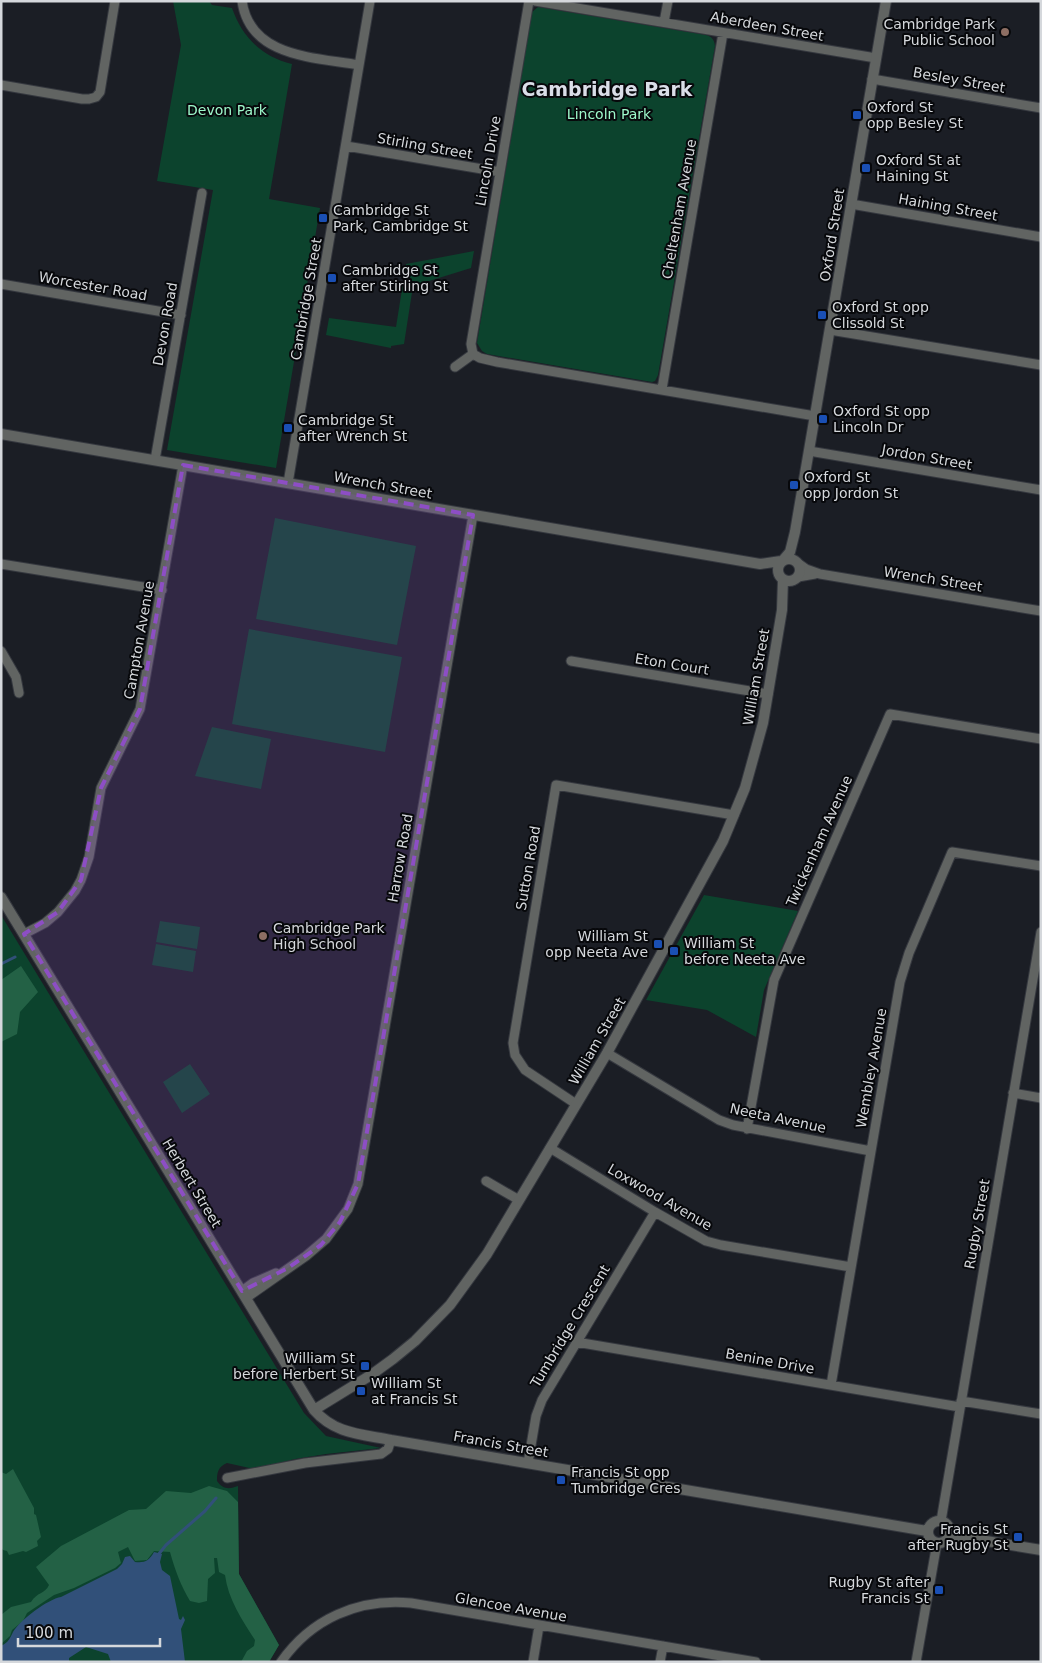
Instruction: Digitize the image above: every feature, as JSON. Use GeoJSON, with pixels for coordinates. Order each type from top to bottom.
{"type":"FeatureCollection","features":[{"type":"Feature","properties":{"kind":"street"},"geometry":{"type":"LineString","coordinates":[[1,85],[89,99],[96,98],[100,92],[115,1]]}},
{"type":"Feature","properties":{"kind":"street"},"geometry":{"type":"LineString","coordinates":[[242,1],[244,12],[252,27],[271,46],[294,54],[359,65]]}},
{"type":"Feature","properties":{"kind":"street","name":"Cambridge Street"},"geometry":{"type":"LineString","coordinates":[[288,483],[370,1]]}},
{"type":"Feature","properties":{"kind":"street","name":"Lincoln Drive"},"geometry":{"type":"LineString","coordinates":[[473,354],[471,344],[528,1]]}},
{"type":"Feature","properties":{"kind":"street","name":"Aberdeen Street"},"geometry":{"type":"LineString","coordinates":[[535,1],[876,58]]}},
{"type":"Feature","properties":{"kind":"street"},"geometry":{"type":"LineString","coordinates":[[664,22],[668,1]]}},
{"type":"Feature","properties":{"kind":"street","name":"Oxford Street"},"geometry":{"type":"LineString","coordinates":[[789,569],[790,552],[886,1]]}},
{"type":"Feature","properties":{"kind":"street","name":"Cheltenham Avenue"},"geometry":{"type":"LineString","coordinates":[[662,389],[722,33]]}},
{"type":"Feature","properties":{"kind":"street","name":"Besley Street"},"geometry":{"type":"LineString","coordinates":[[872,79],[1041,108]]}},
{"type":"Feature","properties":{"kind":"street","name":"Stirling Street"},"geometry":{"type":"LineString","coordinates":[[346,146],[500,172]]}},
{"type":"Feature","properties":{"kind":"street","name":"Devon Road"},"geometry":{"type":"LineString","coordinates":[[155,460],[202,193]]}},
{"type":"Feature","properties":{"kind":"street","name":"Haining Street"},"geometry":{"type":"LineString","coordinates":[[851,204],[1041,237]]}},
{"type":"Feature","properties":{"kind":"street","name":"Worcester Road"},"geometry":{"type":"LineString","coordinates":[[1,284],[181,315]]}},
{"type":"Feature","properties":{"kind":"street"},"geometry":{"type":"LineString","coordinates":[[830,330],[1041,365]]}},
{"type":"Feature","properties":{"kind":"street"},"geometry":{"type":"LineString","coordinates":[[455,367],[473,354],[476,357],[497,362],[815,416]]}},
{"type":"Feature","properties":{"kind":"street","name":"Wrench Street"},"geometry":{"type":"LineString","coordinates":[[1,434],[789,569],[806,569],[820,574],[1041,611]]}},
{"type":"Feature","properties":{"kind":"street","name":"Jordon Street"},"geometry":{"type":"LineString","coordinates":[[809,451],[1041,490]]}},
{"type":"Feature","properties":{"kind":"street","name":"Campton Avenue"},"geometry":{"type":"LineString","coordinates":[[24,934],[58,912],[75,891],[89,857],[101,788],[136,721],[142,703],[183,465]]}},
{"type":"Feature","properties":{"kind":"street","name":"Harrow Road"},"geometry":{"type":"LineString","coordinates":[[244,1295],[253,1283],[288,1268],[314,1250],[333,1232],[348,1209],[358,1184],[473,515]]}},
{"type":"Feature","properties":{"kind":"street"},"geometry":{"type":"LineString","coordinates":[[1,564],[162,590]]}},
{"type":"Feature","properties":{"kind":"street","name":"William Street"},"geometry":{"type":"LineString","coordinates":[[314,1410],[371,1375],[393,1359],[436,1321],[474,1274],[607,1053],[709,866],[734,815],[757,747],[789,569]]}},
{"type":"Feature","properties":{"kind":"street"},"geometry":{"type":"LineString","coordinates":[[1,651],[16,677],[18,693]]}},
{"type":"Feature","properties":{"kind":"street","name":"Eton Court"},"geometry":{"type":"LineString","coordinates":[[572,661],[768,694]]}},
{"type":"Feature","properties":{"kind":"street","name":"Twickenham Avenue"},"geometry":{"type":"LineString","coordinates":[[747,1129],[774,980],[890,714],[1041,739]]}},
{"type":"Feature","properties":{"kind":"street","name":"Sutton Road"},"geometry":{"type":"LineString","coordinates":[[576,1104],[525,1070],[515,1055],[513,1043],[556,785],[734,815]]}},
{"type":"Feature","properties":{"kind":"street","name":"Wembley Avenue"},"geometry":{"type":"LineString","coordinates":[[831,1385],[902,972],[909,953],[952,852],[1041,866]]}},
{"type":"Feature","properties":{"kind":"street","name":"Herbert Street"},"geometry":{"type":"LineString","coordinates":[[1,897],[314,1410],[325,1422],[339,1430],[391,1440]]}},
{"type":"Feature","properties":{"kind":"street","name":"Rugby Street"},"geometry":{"type":"LineString","coordinates":[[941,1521],[1041,932]]}},
{"type":"Feature","properties":{"kind":"street","name":"Neeta Avenue"},"geometry":{"type":"LineString","coordinates":[[607,1053],[719,1120],[747,1129],[871,1150]]}},
{"type":"Feature","properties":{"kind":"street"},"geometry":{"type":"LineString","coordinates":[[1013,1094],[1041,1098]]}},
{"type":"Feature","properties":{"kind":"street","name":"Loxwood Avenue"},"geometry":{"type":"LineString","coordinates":[[550,1148],[655,1212],[706,1240],[717,1244],[851,1267]]}},
{"type":"Feature","properties":{"kind":"street"},"geometry":{"type":"LineString","coordinates":[[486,1181],[519,1200]]}},
{"type":"Feature","properties":{"kind":"street","name":"Tumbridge Crescent"},"geometry":{"type":"LineString","coordinates":[[528,1463],[539,1406],[655,1212]]}},
{"type":"Feature","properties":{"kind":"street","name":"Benine Drive"},"geometry":{"type":"LineString","coordinates":[[576,1342],[831,1385],[1041,1414]]}},
{"type":"Feature","properties":{"kind":"street"},"geometry":{"type":"LineString","coordinates":[[227,1478],[305,1463],[381,1454],[388,1449],[391,1440]]}},
{"type":"Feature","properties":{"kind":"street","name":"Francis Street"},"geometry":{"type":"LineString","coordinates":[[391,1440],[927,1531]]}},
{"type":"Feature","properties":{"kind":"street"},"geometry":{"type":"LineString","coordinates":[[937,1543],[928,1537],[927,1531],[934,1522],[941,1521],[947,1525],[950,1535]]}},
{"type":"Feature","properties":{"kind":"street"},"geometry":{"type":"LineString","coordinates":[[937,1543],[946,1540],[950,1535]]}},
{"type":"Feature","properties":{"kind":"street"},"geometry":{"type":"LineString","coordinates":[[950,1535],[1041,1550]]}},
{"type":"Feature","properties":{"kind":"street"},"geometry":{"type":"LineString","coordinates":[[916,1662],[937,1543]]}},
{"type":"Feature","properties":{"kind":"street","name":"Glencoe Avenue"},"geometry":{"type":"LineString","coordinates":[[281,1662],[295,1643],[317,1625],[346,1610],[367,1604],[389,1602],[411,1603],[756,1662]]}},
{"type":"Feature","properties":{"kind":"street"},"geometry":{"type":"LineString","coordinates":[[533,1662],[539,1626]]}},
{"type":"Feature","properties":{"kind":"street"},"geometry":{"type":"LineString","coordinates":[[660,1662],[663,1646]]}},
{"type":"Feature","properties":{"kind":"highlighted area"},"geometry":{"type":"Polygon","coordinates":[[[183,465],[473,515],[358,1184],[340,1222],[321,1245],[288,1268],[242,1291],[24,934],[58,912],[81,880],[101,788],[140,709],[183,465]]]}},
{"type":"Feature","properties":{"kind":"green space","name":"Devon Park"},"geometry":{"type":"Polygon","coordinates":[[[173,1],[209,1],[212,5],[232,8],[241,28],[254,44],[271,56],[292,64],[269,199],[320,208],[276,468],[167,450],[213,190],[157,181],[181,45],[173,1]]]}},
{"type":"Feature","properties":{"kind":"green space","name":"Lincoln Park"},"geometry":{"type":"Polygon","coordinates":[[[538,7],[706,35],[714,42],[715,46],[658,375],[655,381],[652,382],[487,354],[482,351],[477,343],[532,12],[538,7]]]}},
{"type":"Feature","properties":{"kind":"green space"},"geometry":{"type":"Polygon","coordinates":[[[474,251],[471,268],[413,286],[404,344],[391,346],[391,348],[326,335],[329,318],[396,327],[406,264],[474,251]]]}},
{"type":"Feature","properties":{"kind":"green space"},"geometry":{"type":"Polygon","coordinates":[[[275,518],[416,546],[397,645],[256,619],[275,518]]]}},
{"type":"Feature","properties":{"kind":"green space"},"geometry":{"type":"Polygon","coordinates":[[[249,629],[402,657],[385,752],[232,724],[249,629]]]}},
{"type":"Feature","properties":{"kind":"green space"},"geometry":{"type":"Polygon","coordinates":[[[212,727],[271,739],[261,789],[195,776],[212,727]]]}},
{"type":"Feature","properties":{"kind":"green space"},"geometry":{"type":"Polygon","coordinates":[[[704,895],[798,911],[764,990],[756,1037],[707,1010],[646,1000],[704,895]]]}},
{"type":"Feature","properties":{"kind":"green space"},"geometry":{"type":"Polygon","coordinates":[[[1,915],[304,1413],[326,1436],[381,1448],[295,1459],[254,1469],[227,1463],[219,1470],[217,1481],[222,1486],[229,1488],[238,1486],[239,1574],[279,1645],[269,1662],[1,1662],[1,915]]]}},
{"type":"Feature","properties":{"kind":"green space"},"geometry":{"type":"Polygon","coordinates":[[[160,921],[200,927],[197,949],[156,942],[160,921]]]}},
{"type":"Feature","properties":{"kind":"green space"},"geometry":{"type":"Polygon","coordinates":[[[156,944],[196,951],[193,972],[152,965],[156,944]]]}},
{"type":"Feature","properties":{"kind":"green space"},"geometry":{"type":"Polygon","coordinates":[[[21,966],[38,992],[20,1012],[17,1034],[1,1042],[1,980],[21,966]]]}},
{"type":"Feature","properties":{"kind":"green space"},"geometry":{"type":"Polygon","coordinates":[[[190,1064],[210,1094],[182,1113],[163,1082],[190,1064]]]}},
{"type":"Feature","properties":{"kind":"green space"},"geometry":{"type":"Polygon","coordinates":[[[13,1469],[34,1508],[41,1537],[37,1541],[38,1546],[26,1552],[23,1551],[9,1555],[1,1547],[1,1472],[6,1474],[13,1469]]]}},
{"type":"Feature","properties":{"kind":"green space"},"geometry":{"type":"Polygon","coordinates":[[[209,1486],[227,1491],[238,1502],[239,1574],[279,1645],[269,1662],[241,1662],[247,1651],[254,1646],[255,1640],[232,1601],[225,1575],[219,1572],[217,1558],[214,1558],[215,1573],[208,1579],[207,1601],[199,1603],[190,1601],[178,1578],[170,1552],[154,1551],[147,1560],[135,1561],[128,1547],[118,1552],[121,1563],[115,1568],[74,1588],[54,1595],[27,1613],[23,1621],[12,1630],[10,1636],[1,1644],[1,1615],[11,1607],[31,1602],[47,1588],[49,1585],[36,1567],[61,1546],[129,1510],[146,1509],[166,1491],[191,1493],[209,1486]]]}},
{"type":"Feature","properties":{"kind":"water"},"geometry":{"type":"Polygon","coordinates":[[[154,1552],[162,1554],[160,1562],[162,1570],[170,1576],[179,1619],[181,1620],[183,1616],[185,1620],[181,1629],[185,1662],[111,1662],[108,1654],[86,1647],[69,1658],[69,1662],[1,1662],[1,1646],[8,1641],[17,1627],[35,1611],[49,1602],[117,1569],[125,1557],[130,1556],[135,1562],[141,1562],[150,1558],[154,1552]]]}},
{"type":"Feature","properties":{"kind":"waterway"},"geometry":{"type":"LineString","coordinates":[[1,964],[15,957]]}},
{"type":"Feature","properties":{"kind":"waterway"},"geometry":{"type":"LineString","coordinates":[[158,1555],[166,1545],[205,1511],[216,1498]]}},
{"type":"Feature","properties":{"kind":"place","name":"Cambridge Park Public School"},"geometry":{"type":"Point","coordinates":[1005,32]}},
{"type":"Feature","properties":{"kind":"place","name":"Oxford St opp Besley St"},"geometry":{"type":"Point","coordinates":[857,115]}},
{"type":"Feature","properties":{"kind":"place","name":"Oxford St at Haining St"},"geometry":{"type":"Point","coordinates":[866,168]}},
{"type":"Feature","properties":{"kind":"place","name":"Cambridge St Park, Cambridge St"},"geometry":{"type":"Point","coordinates":[323,218]}},
{"type":"Feature","properties":{"kind":"place","name":"Cambridge St after Stirling St"},"geometry":{"type":"Point","coordinates":[332,278]}},
{"type":"Feature","properties":{"kind":"place","name":"Oxford St opp Clissold St"},"geometry":{"type":"Point","coordinates":[822,315]}},
{"type":"Feature","properties":{"kind":"place","name":"Oxford St opp Lincoln Dr"},"geometry":{"type":"Point","coordinates":[823,419]}},
{"type":"Feature","properties":{"kind":"place","name":"Cambridge St after Wrench St"},"geometry":{"type":"Point","coordinates":[288,428]}},
{"type":"Feature","properties":{"kind":"place","name":"Oxford St opp Jordon St"},"geometry":{"type":"Point","coordinates":[794,485]}},
{"type":"Feature","properties":{"kind":"place","name":"Cambridge Park High School"},"geometry":{"type":"Point","coordinates":[263,936]}},
{"type":"Feature","properties":{"kind":"place","name":"William St opp Neeta Ave"},"geometry":{"type":"Point","coordinates":[658,944]}},
{"type":"Feature","properties":{"kind":"place","name":"William St before Neeta Ave"},"geometry":{"type":"Point","coordinates":[674,951]}},
{"type":"Feature","properties":{"kind":"place","name":"William St before Herbert St"},"geometry":{"type":"Point","coordinates":[365,1366]}},
{"type":"Feature","properties":{"kind":"place","name":"William St at Francis St"},"geometry":{"type":"Point","coordinates":[361,1391]}},
{"type":"Feature","properties":{"kind":"place","name":"Francis St opp Tumbridge Cres"},"geometry":{"type":"Point","coordinates":[561,1480]}},
{"type":"Feature","properties":{"kind":"place","name":"Francis St after Rugby St"},"geometry":{"type":"Point","coordinates":[1018,1537]}},
{"type":"Feature","properties":{"kind":"place","name":"Rugby St after Francis St"},"geometry":{"type":"Point","coordinates":[939,1590]}},
{"type":"Feature","properties":{"kind":"district","name":"Cambridge Park"},"geometry":{"type":"Point","coordinates":[607,89]}}]}
